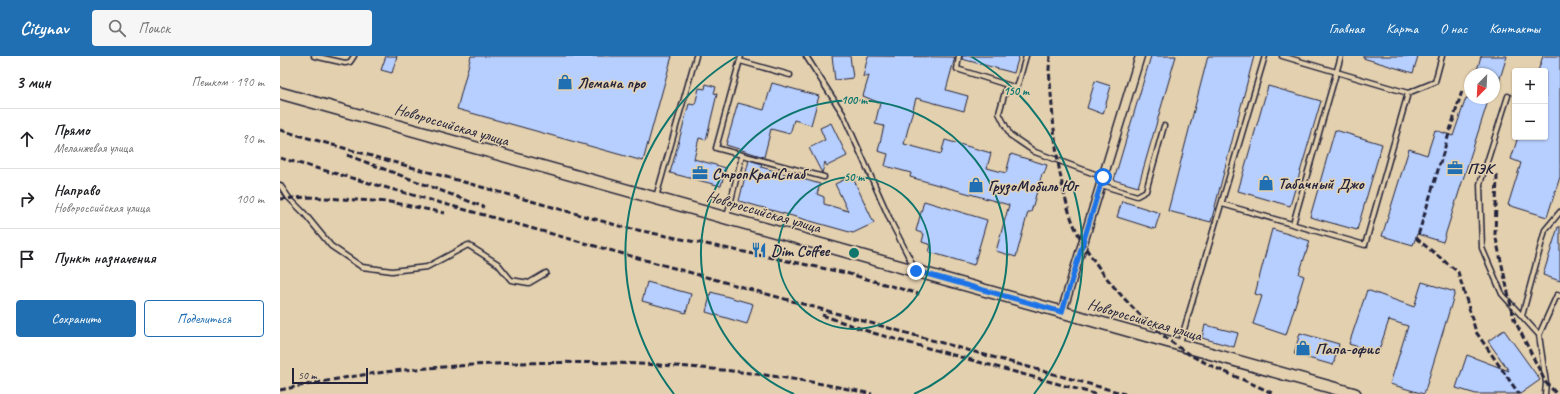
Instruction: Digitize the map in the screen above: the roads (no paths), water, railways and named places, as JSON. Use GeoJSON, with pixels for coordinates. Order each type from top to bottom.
{"type":"FeatureCollection","features":[{"type":"Feature","properties":{"kind":"main road","name":"Новороссийская улица"},"geometry":{"type":"LineString","coordinates":[[282,92],[1180,346],[1355,394]]}},
{"type":"Feature","properties":{"kind":"street"},"geometry":{"type":"LineString","coordinates":[[1062,312],[1140,56]]}},
{"type":"Feature","properties":{"kind":"lane"},"geometry":{"type":"LineString","coordinates":[[314,56],[345,63],[350,62],[354,56]]}},
{"type":"Feature","properties":{"kind":"lane"},"geometry":{"type":"LineString","coordinates":[[656,197],[696,56]]}},
{"type":"Feature","properties":{"kind":"lane"},"geometry":{"type":"LineString","coordinates":[[741,56],[716,148],[824,177]]}},
{"type":"Feature","properties":{"kind":"lane"},"geometry":{"type":"LineString","coordinates":[[806,56],[843,114],[892,224],[916,271]]}},
{"type":"Feature","properties":{"kind":"lane"},"geometry":{"type":"LineString","coordinates":[[959,56],[957,69],[1017,88],[1026,56]]}},
{"type":"Feature","properties":{"kind":"lane"},"geometry":{"type":"LineString","coordinates":[[1180,346],[1265,56]]}},
{"type":"Feature","properties":{"kind":"lane"},"geometry":{"type":"LineString","coordinates":[[1282,56],[1408,93],[1435,82],[1442,56]]}},
{"type":"Feature","properties":{"kind":"lane"},"geometry":{"type":"LineString","coordinates":[[1293,224],[1341,56]]}},
{"type":"Feature","properties":{"kind":"lane"},"geometry":{"type":"LineString","coordinates":[[740,61],[790,75]]}},
{"type":"Feature","properties":{"kind":"lane"},"geometry":{"type":"LineString","coordinates":[[1007,85],[999,113],[1010,135],[1035,152],[1137,196],[1146,191],[1164,126]]}},
{"type":"Feature","properties":{"kind":"lane"},"geometry":{"type":"LineString","coordinates":[[1222,204],[1365,245],[1408,93]]}},
{"type":"Feature","properties":{"kind":"lane"},"geometry":{"type":"LineString","coordinates":[[1508,96],[1480,184],[1482,248],[1502,294],[1539,335]]}},
{"type":"Feature","properties":{"kind":"lane"},"geometry":{"type":"LineString","coordinates":[[727,217],[742,155]]}},
{"type":"Feature","properties":{"kind":"lane"},"geometry":{"type":"LineString","coordinates":[[280,185],[289,198],[304,213],[331,246],[362,267],[392,271],[427,267],[468,245],[498,264],[511,280],[529,283],[546,273]]}},
{"type":"Feature","properties":{"kind":"lane"},"geometry":{"type":"LineString","coordinates":[[1522,316],[1545,230],[1560,212]]}},
{"type":"Feature","properties":{"kind":"lane"},"geometry":{"type":"LineString","coordinates":[[1544,394],[1546,383],[1539,335],[1557,295],[1560,296]]}},
{"type":"Feature","properties":{"kind":"railway"},"geometry":{"type":"LineString","coordinates":[[1050,56],[1049,69],[1055,139],[1060,174],[1068,208],[1075,228],[1086,249],[1100,269],[1133,308],[1170,341],[1187,353],[1218,369],[1272,393]]}},
{"type":"Feature","properties":{"kind":"railway"},"geometry":{"type":"LineString","coordinates":[[1462,91],[1417,239],[1458,272],[1476,332],[1519,394]]}},
{"type":"Feature","properties":{"kind":"railway"},"geometry":{"type":"LineString","coordinates":[[280,130],[623,227],[846,273],[919,294]]}},
{"type":"Feature","properties":{"kind":"railway"},"geometry":{"type":"LineString","coordinates":[[347,155],[484,207]]}},
{"type":"Feature","properties":{"kind":"railway"},"geometry":{"type":"LineString","coordinates":[[280,158],[1125,394]]}},
{"type":"Feature","properties":{"kind":"railway"},"geometry":{"type":"LineString","coordinates":[[1497,175],[1495,234],[1514,319],[1546,383],[1557,394]]}},
{"type":"Feature","properties":{"kind":"railway"},"geometry":{"type":"LineString","coordinates":[[280,199],[309,197],[390,202],[445,213]]}},
{"type":"Feature","properties":{"kind":"railway"},"geometry":{"type":"LineString","coordinates":[[822,315],[873,333],[1095,394]]}},
{"type":"Feature","properties":{"kind":"railway"},"geometry":{"type":"LineString","coordinates":[[280,390],[348,377],[400,370],[474,365],[588,362],[646,364],[760,374],[872,394]]}},
{"type":"Feature","properties":{"kind":"place","name":"Лемана про"},"geometry":{"type":"Point","coordinates":[565,82]}},
{"type":"Feature","properties":{"kind":"place","name":"ПЭК"},"geometry":{"type":"Point","coordinates":[1455,168]}},
{"type":"Feature","properties":{"kind":"place","name":"СтропКранСнаб"},"geometry":{"type":"Point","coordinates":[700,173]}},
{"type":"Feature","properties":{"kind":"place","name":"Табачный Джо"},"geometry":{"type":"Point","coordinates":[1266,183]}},
{"type":"Feature","properties":{"kind":"place","name":"ГрузоМобиль Юг"},"geometry":{"type":"Point","coordinates":[976,185]}},
{"type":"Feature","properties":{"kind":"place","name":"Dim Coffee"},"geometry":{"type":"Point","coordinates":[759,250]}},
{"type":"Feature","properties":{"kind":"place","name":"Папа-офис"},"geometry":{"type":"Point","coordinates":[1303,348]}}]}
